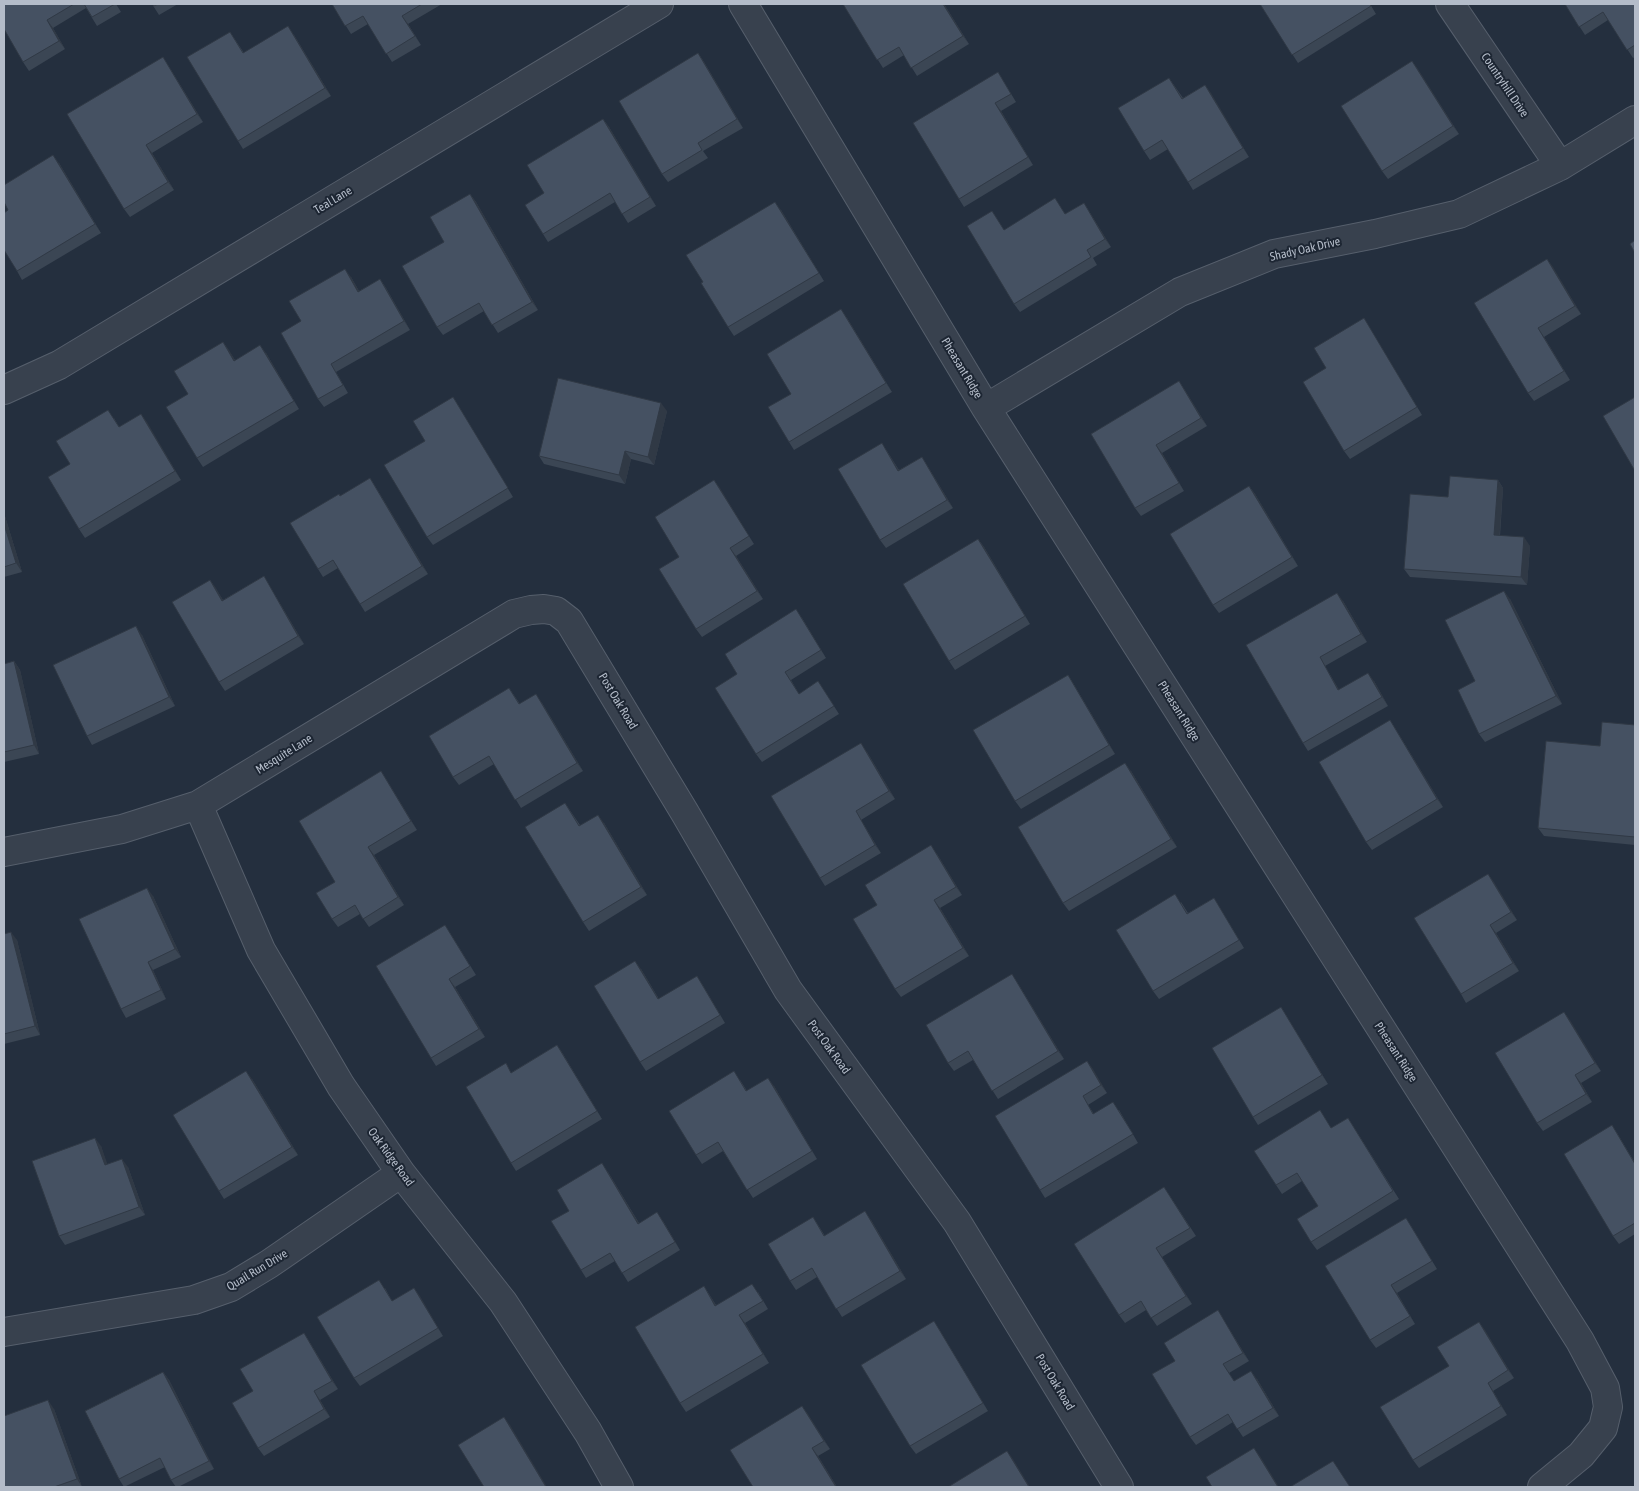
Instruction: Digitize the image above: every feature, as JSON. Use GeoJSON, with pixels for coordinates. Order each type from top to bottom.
{"type":"FeatureCollection","features":[{"type":"Feature","properties":{"kind":"street","name":"Teal Lane"},"geometry":{"type":"LineString","coordinates":[[4,390],[59,365],[659,4]]}},
{"type":"Feature","properties":{"kind":"street","name":"Pheasant Ridge"},"geometry":{"type":"LineString","coordinates":[[742,4],[986,408],[1580,1341],[1605,1388],[1608,1407],[1606,1417],[1603,1428],[1581,1455],[1542,1487]]}},
{"type":"Feature","properties":{"kind":"street","name":"Countryhill Drive"},"geometry":{"type":"LineString","coordinates":[[1450,4],[1560,166]]}},
{"type":"Feature","properties":{"kind":"street","name":"Shady Oak Drive"},"geometry":{"type":"LineString","coordinates":[[986,408],[1180,292],[1274,254],[1375,234],[1459,214],[1560,166],[1635,120]]}},
{"type":"Feature","properties":{"kind":"street","name":"Mesquite Lane"},"geometry":{"type":"LineString","coordinates":[[4,852],[122,829],[198,805],[514,614],[544,609]]}},
{"type":"Feature","properties":{"kind":"street","name":"Post Oak Road"},"geometry":{"type":"LineString","coordinates":[[544,609],[556,611],[569,620],[685,813],[788,990],[957,1222],[1119,1487]]}},
{"type":"Feature","properties":{"kind":"street","name":"Oak Ridge Road"},"geometry":{"type":"LineString","coordinates":[[198,805],[261,950],[341,1086],[401,1173],[503,1302],[588,1432],[619,1487]]}},
{"type":"Feature","properties":{"kind":"street","name":"Quail Run Drive"},"geometry":{"type":"LineString","coordinates":[[4,1332],[194,1300],[231,1287],[269,1264],[401,1173]]}},
{"type":"Feature","properties":{"kind":"building"},"geometry":{"type":"Polygon","coordinates":[[[4,4],[74,4],[47,20],[59,41],[23,62],[4,29],[4,4]]]}},
{"type":"Feature","properties":{"kind":"building"},"geometry":{"type":"Polygon","coordinates":[[[84,4],[115,4],[92,17],[84,4]]]}},
{"type":"Feature","properties":{"kind":"building"},"geometry":{"type":"Polygon","coordinates":[[[332,4],[422,4],[402,16],[415,36],[386,54],[363,16],[345,26],[332,4]]]}},
{"type":"Feature","properties":{"kind":"building"},"geometry":{"type":"Polygon","coordinates":[[[843,4],[943,4],[963,36],[911,68],[899,47],[877,60],[843,4]]]}},
{"type":"Feature","properties":{"kind":"building"},"geometry":{"type":"Polygon","coordinates":[[[1260,4],[1369,4],[1371,6],[1292,55],[1260,4]]]}},
{"type":"Feature","properties":{"kind":"building"},"geometry":{"type":"Polygon","coordinates":[[[1565,4],[1635,4],[1635,45],[1627,50],[1603,12],[1579,27],[1565,4]]]}},
{"type":"Feature","properties":{"kind":"building"},"geometry":{"type":"Polygon","coordinates":[[[288,26],[325,88],[238,141],[187,57],[230,32],[243,53],[288,26]]]}},
{"type":"Feature","properties":{"kind":"building"},"geometry":{"type":"Polygon","coordinates":[[[698,53],[737,119],[698,143],[702,150],[662,174],[619,101],[698,53]]]}},
{"type":"Feature","properties":{"kind":"building"},"geometry":{"type":"Polygon","coordinates":[[[163,57],[197,114],[146,145],[168,182],[124,209],[67,114],[163,57]]]}},
{"type":"Feature","properties":{"kind":"building"},"geometry":{"type":"Polygon","coordinates":[[[1412,61],[1453,126],[1382,171],[1341,106],[1412,61]]]}},
{"type":"Feature","properties":{"kind":"building"},"geometry":{"type":"Polygon","coordinates":[[[998,72],[1011,94],[995,103],[1028,157],[959,199],[913,123],[998,72]]]}},
{"type":"Feature","properties":{"kind":"building"},"geometry":{"type":"Polygon","coordinates":[[[1169,78],[1182,99],[1205,85],[1243,148],[1188,182],[1162,140],[1144,151],[1118,108],[1169,78]]]}},
{"type":"Feature","properties":{"kind":"building"},"geometry":{"type":"Polygon","coordinates":[[[603,119],[650,197],[622,214],[610,193],[543,234],[525,205],[544,193],[527,165],[603,119]]]}},
{"type":"Feature","properties":{"kind":"building"},"geometry":{"type":"Polygon","coordinates":[[[53,155],[95,224],[17,271],[4,250],[4,213],[8,210],[4,202],[4,185],[53,155]]]}},
{"type":"Feature","properties":{"kind":"building"},"geometry":{"type":"Polygon","coordinates":[[[470,194],[532,302],[492,325],[479,303],[437,327],[402,266],[444,242],[430,217],[470,194]]]}},
{"type":"Feature","properties":{"kind":"building"},"geometry":{"type":"Polygon","coordinates":[[[1055,198],[1065,214],[1084,203],[1105,239],[1087,250],[1091,257],[1014,304],[967,226],[992,211],[1004,230],[1055,198]]]}},
{"type":"Feature","properties":{"kind":"building"},"geometry":{"type":"Polygon","coordinates":[[[775,202],[819,273],[728,327],[686,255],[775,202]]]}},
{"type":"Feature","properties":{"kind":"building"},"geometry":{"type":"Polygon","coordinates":[[[1635,240],[1635,253],[1630,244],[1635,240]]]}},
{"type":"Feature","properties":{"kind":"building"},"geometry":{"type":"Polygon","coordinates":[[[1547,259],[1575,306],[1538,328],[1564,371],[1528,393],[1474,303],[1547,259]]]}},
{"type":"Feature","properties":{"kind":"building"},"geometry":{"type":"Polygon","coordinates":[[[345,269],[358,292],[380,279],[404,321],[331,364],[343,385],[318,399],[281,333],[301,321],[289,301],[345,269]]]}},
{"type":"Feature","properties":{"kind":"building"},"geometry":{"type":"Polygon","coordinates":[[[841,309],[886,383],[789,442],[768,407],[791,394],[767,354],[841,309]]]}},
{"type":"Feature","properties":{"kind":"building"},"geometry":{"type":"Polygon","coordinates":[[[1364,318],[1417,407],[1344,451],[1303,382],[1326,368],[1314,348],[1364,318]]]}},
{"type":"Feature","properties":{"kind":"building"},"geometry":{"type":"Polygon","coordinates":[[[223,342],[234,361],[260,345],[294,401],[197,458],[166,407],[188,394],[174,371],[223,342]]]}},
{"type":"Feature","properties":{"kind":"building"},"geometry":{"type":"Polygon","coordinates":[[[558,378],[661,403],[648,457],[625,451],[619,475],[539,456],[558,378]]]}},
{"type":"Feature","properties":{"kind":"building"},"geometry":{"type":"Polygon","coordinates":[[[1179,381],[1201,418],[1156,445],[1179,483],[1135,508],[1091,434],[1179,381]]]}},
{"type":"Feature","properties":{"kind":"building"},"geometry":{"type":"Polygon","coordinates":[[[453,397],[508,488],[427,537],[384,465],[425,441],[413,421],[453,397]]]}},
{"type":"Feature","properties":{"kind":"building"},"geometry":{"type":"Polygon","coordinates":[[[1635,397],[1635,471],[1603,416],[1635,397]]]}},
{"type":"Feature","properties":{"kind":"building"},"geometry":{"type":"Polygon","coordinates":[[[108,410],[119,427],[141,414],[175,471],[79,529],[48,477],[70,464],[56,441],[108,410]]]}},
{"type":"Feature","properties":{"kind":"building"},"geometry":{"type":"Polygon","coordinates":[[[882,443],[898,471],[922,457],[947,500],[880,540],[838,469],[882,443]]]}},
{"type":"Feature","properties":{"kind":"building"},"geometry":{"type":"Polygon","coordinates":[[[1450,476],[1498,480],[1494,535],[1524,537],[1521,577],[1404,569],[1410,494],[1448,497],[1450,476]]]}},
{"type":"Feature","properties":{"kind":"building"},"geometry":{"type":"Polygon","coordinates":[[[370,478],[422,566],[360,604],[333,560],[318,569],[290,523],[370,478]]]}},
{"type":"Feature","properties":{"kind":"building"},"geometry":{"type":"Polygon","coordinates":[[[714,480],[749,536],[730,548],[757,591],[696,629],[659,569],[679,557],[655,517],[714,480]]]}},
{"type":"Feature","properties":{"kind":"building"},"geometry":{"type":"Polygon","coordinates":[[[1249,486],[1292,557],[1213,605],[1170,534],[1249,486]]]}},
{"type":"Feature","properties":{"kind":"building"},"geometry":{"type":"Polygon","coordinates":[[[4,524],[16,563],[4,567],[4,524]]]}},
{"type":"Feature","properties":{"kind":"building"},"geometry":{"type":"Polygon","coordinates":[[[978,539],[1025,616],[949,661],[903,584],[978,539]]]}},
{"type":"Feature","properties":{"kind":"building"},"geometry":{"type":"Polygon","coordinates":[[[264,576],[298,636],[219,682],[172,602],[210,580],[222,601],[264,576]]]}},
{"type":"Feature","properties":{"kind":"building"},"geometry":{"type":"Polygon","coordinates":[[[1504,591],[1556,696],[1479,734],[1458,690],[1475,681],[1445,620],[1504,591]]]}},
{"type":"Feature","properties":{"kind":"building"},"geometry":{"type":"Polygon","coordinates":[[[1337,593],[1361,634],[1320,657],[1338,690],[1368,673],[1382,697],[1303,743],[1246,645],[1337,593]]]}},
{"type":"Feature","properties":{"kind":"building"},"geometry":{"type":"Polygon","coordinates":[[[796,609],[821,650],[785,672],[799,694],[818,681],[834,706],[756,754],[715,688],[737,674],[725,654],[796,609]]]}},
{"type":"Feature","properties":{"kind":"building"},"geometry":{"type":"Polygon","coordinates":[[[136,626],[169,697],[87,736],[53,665],[136,626]]]}},
{"type":"Feature","properties":{"kind":"building"},"geometry":{"type":"Polygon","coordinates":[[[14,661],[34,745],[4,752],[4,664],[14,661]]]}},
{"type":"Feature","properties":{"kind":"building"},"geometry":{"type":"Polygon","coordinates":[[[1068,675],[1109,745],[1015,801],[973,730],[1068,675]]]}},
{"type":"Feature","properties":{"kind":"building"},"geometry":{"type":"Polygon","coordinates":[[[509,688],[519,704],[536,694],[577,763],[515,800],[489,756],[453,777],[429,736],[509,688]]]}},
{"type":"Feature","properties":{"kind":"building"},"geometry":{"type":"Polygon","coordinates":[[[1390,720],[1437,799],[1366,842],[1319,762],[1390,720]]]}},
{"type":"Feature","properties":{"kind":"building"},"geometry":{"type":"Polygon","coordinates":[[[1602,722],[1635,725],[1635,837],[1538,828],[1546,741],[1600,746],[1602,722]]]}},
{"type":"Feature","properties":{"kind":"building"},"geometry":{"type":"Polygon","coordinates":[[[861,743],[889,791],[856,811],[875,845],[820,878],[771,796],[861,743]]]}},
{"type":"Feature","properties":{"kind":"building"},"geometry":{"type":"Polygon","coordinates":[[[1125,763],[1171,839],[1063,903],[1018,827],[1125,763]]]}},
{"type":"Feature","properties":{"kind":"building"},"geometry":{"type":"Polygon","coordinates":[[[381,771],[411,821],[368,847],[398,897],[363,919],[355,905],[332,919],[316,893],[335,882],[299,821],[381,771]]]}},
{"type":"Feature","properties":{"kind":"building"},"geometry":{"type":"Polygon","coordinates":[[[565,803],[579,826],[598,815],[641,887],[583,922],[525,827],[565,803]]]}},
{"type":"Feature","properties":{"kind":"building"},"geometry":{"type":"Polygon","coordinates":[[[931,845],[956,887],[934,900],[963,948],[895,989],[853,919],[877,905],[865,885],[931,845]]]}},
{"type":"Feature","properties":{"kind":"building"},"geometry":{"type":"Polygon","coordinates":[[[1488,874],[1511,912],[1490,925],[1513,963],[1461,994],[1414,918],[1488,874]]]}},
{"type":"Feature","properties":{"kind":"building"},"geometry":{"type":"Polygon","coordinates":[[[147,888],[175,949],[148,962],[161,990],[121,1009],[79,919],[147,888]]]}},
{"type":"Feature","properties":{"kind":"building"},"geometry":{"type":"Polygon","coordinates":[[[1175,894],[1187,914],[1214,898],[1239,940],[1153,991],[1116,930],[1175,894]]]}},
{"type":"Feature","properties":{"kind":"building"},"geometry":{"type":"Polygon","coordinates":[[[445,925],[470,966],[449,979],[479,1029],[431,1058],[376,966],[445,925]]]}},
{"type":"Feature","properties":{"kind":"building"},"geometry":{"type":"Polygon","coordinates":[[[11,932],[35,1026],[4,1034],[4,934],[11,932]]]}},
{"type":"Feature","properties":{"kind":"building"},"geometry":{"type":"Polygon","coordinates":[[[635,961],[658,999],[697,976],[720,1015],[640,1062],[594,986],[635,961]]]}},
{"type":"Feature","properties":{"kind":"building"},"geometry":{"type":"Polygon","coordinates":[[[1012,974],[1058,1051],[992,1091],[968,1051],[948,1063],[926,1025],[1012,974]]]}},
{"type":"Feature","properties":{"kind":"building"},"geometry":{"type":"Polygon","coordinates":[[[1281,1007],[1322,1075],[1253,1117],[1212,1048],[1281,1007]]]}},
{"type":"Feature","properties":{"kind":"building"},"geometry":{"type":"Polygon","coordinates":[[[1564,1012],[1595,1063],[1575,1075],[1586,1094],[1537,1123],[1495,1053],[1564,1012]]]}},
{"type":"Feature","properties":{"kind":"building"},"geometry":{"type":"Polygon","coordinates":[[[557,1045],[597,1111],[511,1163],[466,1087],[506,1063],[511,1073],[557,1045]]]}},
{"type":"Feature","properties":{"kind":"building"},"geometry":{"type":"Polygon","coordinates":[[[1087,1061],[1101,1085],[1083,1096],[1093,1114],[1113,1102],[1133,1134],[1040,1190],[995,1116],[1087,1061]]]}},
{"type":"Feature","properties":{"kind":"building"},"geometry":{"type":"Polygon","coordinates":[[[246,1071],[292,1147],[219,1191],[173,1115],[246,1071]]]}},
{"type":"Feature","properties":{"kind":"building"},"geometry":{"type":"Polygon","coordinates":[[[734,1071],[746,1091],[768,1078],[812,1151],[747,1190],[718,1142],[696,1155],[669,1111],[734,1071]]]}},
{"type":"Feature","properties":{"kind":"building"},"geometry":{"type":"Polygon","coordinates":[[[1320,1110],[1331,1128],[1348,1118],[1393,1191],[1311,1242],[1297,1219],[1318,1206],[1297,1173],[1276,1185],[1254,1151],[1320,1110]]]}},
{"type":"Feature","properties":{"kind":"building"},"geometry":{"type":"Polygon","coordinates":[[[1612,1125],[1635,1164],[1635,1223],[1613,1236],[1564,1154],[1612,1125]]]}},
{"type":"Feature","properties":{"kind":"building"},"geometry":{"type":"Polygon","coordinates":[[[95,1138],[105,1165],[122,1159],[139,1207],[59,1236],[32,1161],[95,1138]]]}},
{"type":"Feature","properties":{"kind":"building"},"geometry":{"type":"Polygon","coordinates":[[[602,1163],[638,1224],[657,1212],[675,1242],[622,1273],[610,1253],[581,1270],[551,1221],[569,1211],[557,1190],[602,1163]]]}},
{"type":"Feature","properties":{"kind":"building"},"geometry":{"type":"Polygon","coordinates":[[[1164,1187],[1190,1228],[1156,1248],[1186,1296],[1151,1318],[1141,1301],[1119,1315],[1074,1244],[1164,1187]]]}},
{"type":"Feature","properties":{"kind":"building"},"geometry":{"type":"Polygon","coordinates":[[[865,1211],[900,1271],[836,1309],[812,1268],[790,1281],[768,1244],[813,1217],[824,1236],[865,1211]]]}},
{"type":"Feature","properties":{"kind":"building"},"geometry":{"type":"Polygon","coordinates":[[[1406,1218],[1432,1261],[1391,1285],[1410,1316],[1370,1340],[1325,1266],[1406,1218]]]}},
{"type":"Feature","properties":{"kind":"building"},"geometry":{"type":"Polygon","coordinates":[[[379,1280],[392,1301],[414,1288],[438,1328],[354,1378],[317,1317],[379,1280]]]}},
{"type":"Feature","properties":{"kind":"building"},"geometry":{"type":"Polygon","coordinates":[[[752,1284],[763,1301],[739,1315],[763,1354],[680,1403],[635,1327],[704,1286],[715,1306],[752,1284]]]}},
{"type":"Feature","properties":{"kind":"building"},"geometry":{"type":"Polygon","coordinates":[[[1218,1310],[1243,1353],[1223,1364],[1234,1381],[1251,1371],[1273,1408],[1237,1429],[1228,1414],[1190,1437],[1152,1374],[1175,1361],[1164,1343],[1218,1310]]]}},
{"type":"Feature","properties":{"kind":"building"},"geometry":{"type":"Polygon","coordinates":[[[934,1321],[983,1403],[910,1446],[861,1365],[934,1321]]]}},
{"type":"Feature","properties":{"kind":"building"},"geometry":{"type":"Polygon","coordinates":[[[1479,1322],[1508,1370],[1488,1383],[1501,1406],[1413,1460],[1380,1407],[1449,1366],[1437,1347],[1479,1322]]]}},
{"type":"Feature","properties":{"kind":"building"},"geometry":{"type":"Polygon","coordinates":[[[304,1333],[332,1381],[314,1391],[324,1409],[258,1448],[232,1403],[253,1391],[240,1369],[304,1333]]]}},
{"type":"Feature","properties":{"kind":"building"},"geometry":{"type":"Polygon","coordinates":[[[163,1372],[209,1461],[171,1480],[160,1458],[119,1479],[85,1411],[163,1372]]]}},
{"type":"Feature","properties":{"kind":"building"},"geometry":{"type":"Polygon","coordinates":[[[48,1400],[77,1479],[54,1487],[4,1487],[4,1416],[48,1400]]]}},
{"type":"Feature","properties":{"kind":"building"},"geometry":{"type":"Polygon","coordinates":[[[802,1406],[824,1441],[812,1448],[836,1487],[753,1487],[730,1450],[802,1406]]]}},
{"type":"Feature","properties":{"kind":"building"},"geometry":{"type":"Polygon","coordinates":[[[504,1417],[546,1487],[484,1487],[458,1445],[504,1417]]]}},
{"type":"Feature","properties":{"kind":"building"},"geometry":{"type":"Polygon","coordinates":[[[1254,1448],[1278,1487],[1212,1487],[1206,1477],[1254,1448]]]}},
{"type":"Feature","properties":{"kind":"building"},"geometry":{"type":"Polygon","coordinates":[[[1007,1451],[1029,1487],[948,1487],[1007,1451]]]}},
{"type":"Feature","properties":{"kind":"building"},"geometry":{"type":"Polygon","coordinates":[[[1333,1461],[1350,1487],[1290,1487],[1333,1461]]]}}]}
